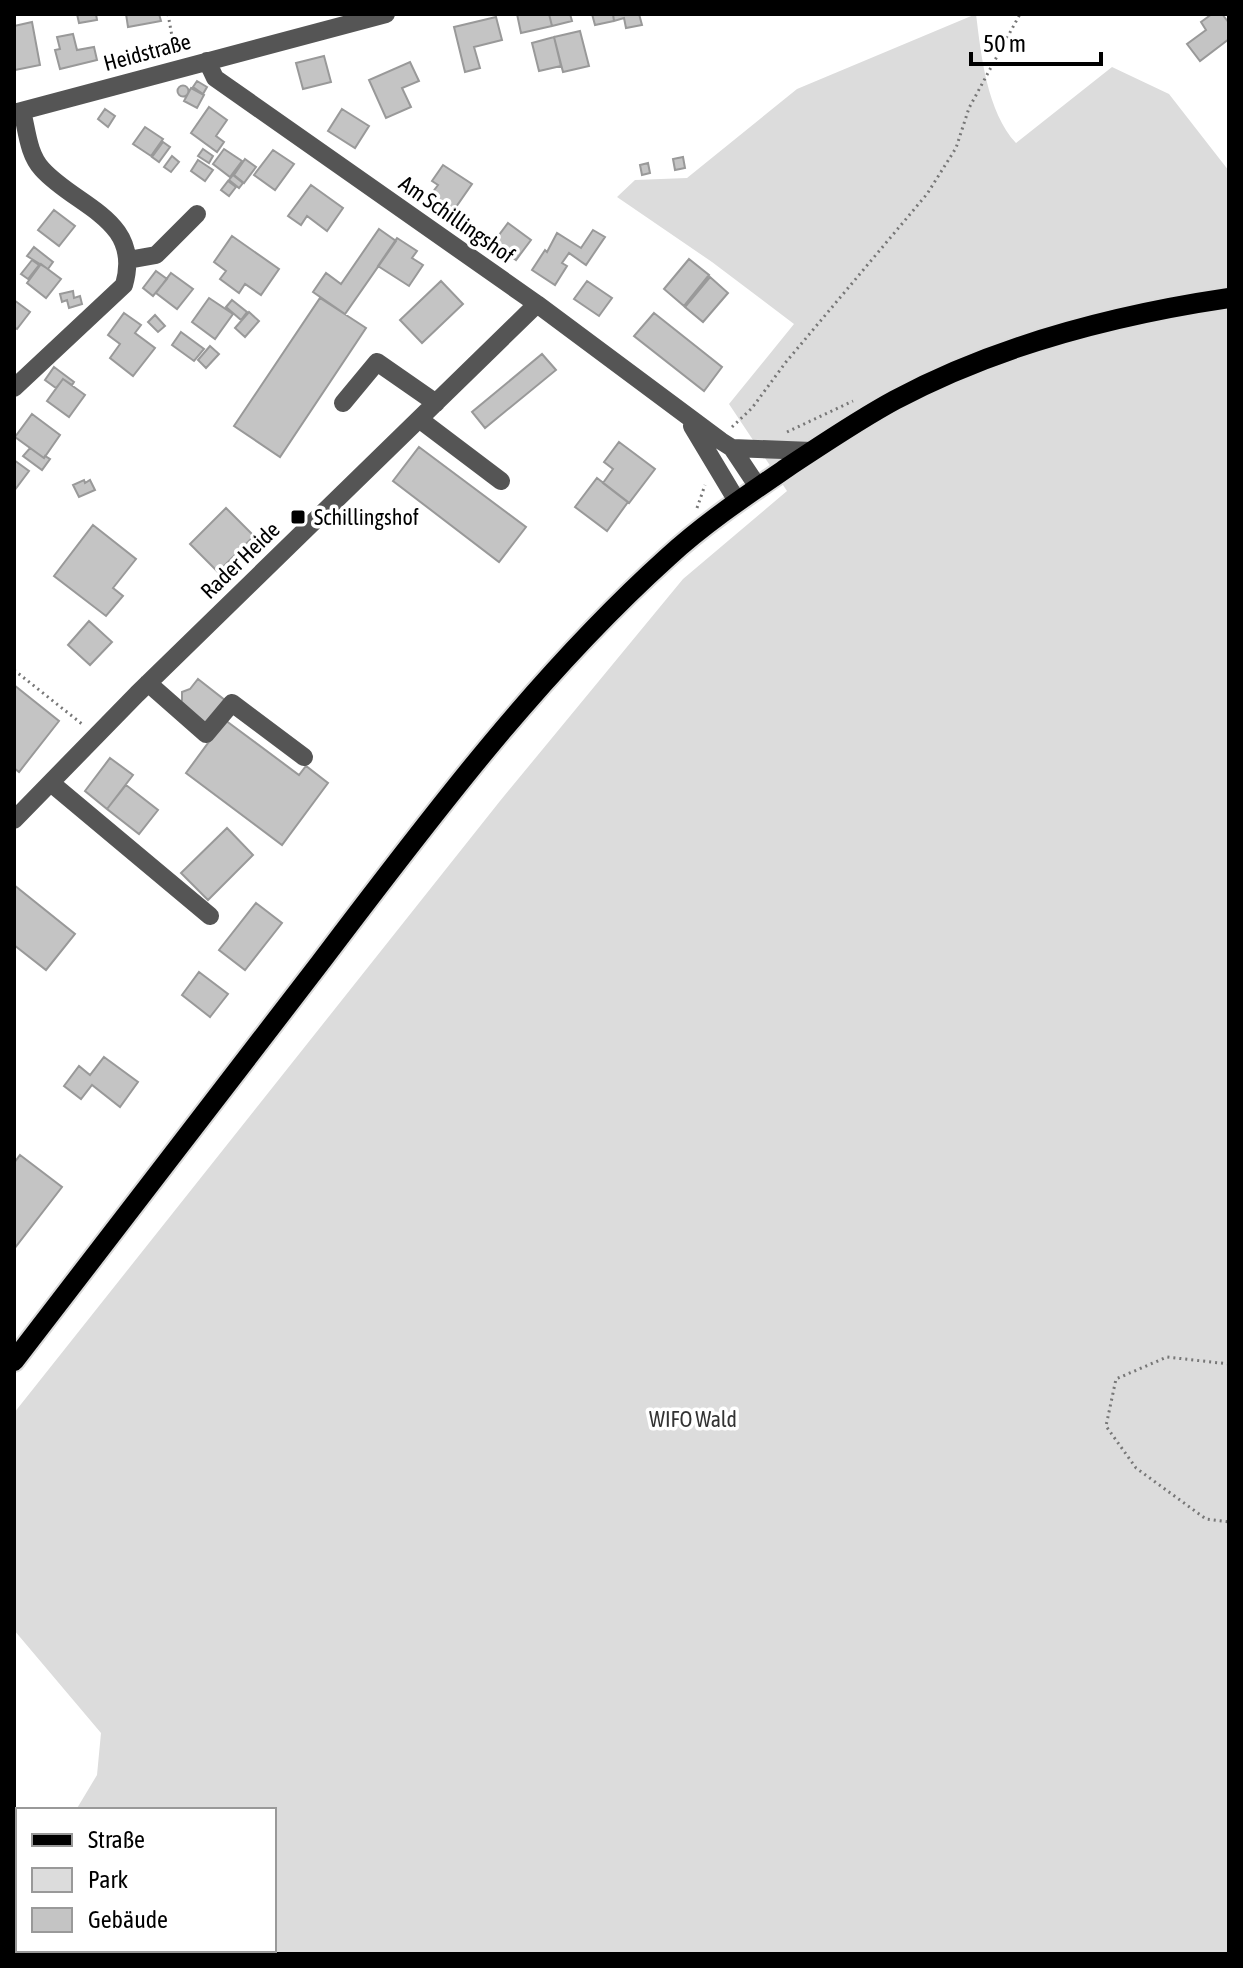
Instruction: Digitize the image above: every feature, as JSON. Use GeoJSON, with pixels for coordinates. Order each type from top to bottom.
{"type":"FeatureCollection","features":[{"type":"Feature","properties":{"kind":"main road"},"geometry":{"type":"LineString","coordinates":[[14,1361],[372,895],[517,713],[602,620],[669,556],[737,501],[895,400],[969,366],[1057,335],[1152,309],[1229,298]]}},
{"type":"Feature","properties":{"kind":"street","name":"Heidstraße"},"geometry":{"type":"LineString","coordinates":[[18,112],[386,14]]}},
{"type":"Feature","properties":{"kind":"street","name":"Am Schillingshof"},"geometry":{"type":"LineString","coordinates":[[207,61],[215,78],[537,304],[732,448],[758,487]]}},
{"type":"Feature","properties":{"kind":"street"},"geometry":{"type":"LineString","coordinates":[[14,388],[124,285],[130,265],[120,235],[42,169],[31,152],[18,112]]}},
{"type":"Feature","properties":{"kind":"street"},"geometry":{"type":"LineString","coordinates":[[128,260],[156,255],[197,214]]}},
{"type":"Feature","properties":{"kind":"street","name":"Rader Heide"},"geometry":{"type":"LineString","coordinates":[[14,820],[148,683],[537,304]]}},
{"type":"Feature","properties":{"kind":"street"},"geometry":{"type":"LineString","coordinates":[[343,403],[377,362],[436,403]]}},
{"type":"Feature","properties":{"kind":"street","name":"Am Schillingshof"},"geometry":{"type":"LineString","coordinates":[[684,414],[737,501]]}},
{"type":"Feature","properties":{"kind":"street"},"geometry":{"type":"LineString","coordinates":[[419,419],[501,481]]}},
{"type":"Feature","properties":{"kind":"street"},"geometry":{"type":"LineString","coordinates":[[732,448],[812,451]]}},
{"type":"Feature","properties":{"kind":"street"},"geometry":{"type":"LineString","coordinates":[[148,683],[206,734],[232,703],[304,757]]}},
{"type":"Feature","properties":{"kind":"street"},"geometry":{"type":"LineString","coordinates":[[51,783],[210,916]]}},
{"type":"Feature","properties":{"kind":"path"},"geometry":{"type":"LineString","coordinates":[[168,14],[179,68]]}},
{"type":"Feature","properties":{"kind":"path"},"geometry":{"type":"LineString","coordinates":[[732,427],[752,408],[786,362],[927,194],[956,148],[969,108],[1020,14]]}},
{"type":"Feature","properties":{"kind":"path"},"geometry":{"type":"LineString","coordinates":[[14,670],[98,736]]}},
{"type":"Feature","properties":{"kind":"path"},"geometry":{"type":"LineString","coordinates":[[1229,1364],[1167,1357],[1116,1379],[1106,1426],[1136,1468],[1206,1519],[1229,1522]]}},
{"type":"Feature","properties":{"kind":"green space","name":"WIFO Wald"},"geometry":{"type":"Polygon","coordinates":[[[976,14],[983,65],[992,99],[998,116],[1016,143],[1112,67],[1169,94],[1229,171],[1229,1954],[97,1954],[276,1952],[276,1808],[77,1808],[97,1775],[101,1733],[14,1630],[14,1413],[500,801],[683,579],[787,491],[729,404],[794,324],[712,262],[617,197],[635,180],[687,178],[797,89],[976,14]]]}},
{"type":"Feature","properties":{"kind":"building"},"geometry":{"type":"Polygon","coordinates":[[[77,14],[96,14],[97,20],[79,23],[77,14]]]}},
{"type":"Feature","properties":{"kind":"building"},"geometry":{"type":"Polygon","coordinates":[[[126,14],[159,14],[161,21],[128,27],[126,14]]]}},
{"type":"Feature","properties":{"kind":"building"},"geometry":{"type":"Polygon","coordinates":[[[517,14],[549,14],[552,26],[521,33],[517,14]]]}},
{"type":"Feature","properties":{"kind":"building"},"geometry":{"type":"Polygon","coordinates":[[[549,14],[570,14],[572,21],[552,26],[549,14]]]}},
{"type":"Feature","properties":{"kind":"building"},"geometry":{"type":"Polygon","coordinates":[[[592,14],[613,14],[614,21],[595,25],[592,14]]]}},
{"type":"Feature","properties":{"kind":"building"},"geometry":{"type":"Polygon","coordinates":[[[613,14],[639,14],[642,25],[626,28],[624,18],[614,21],[613,14]]]}},
{"type":"Feature","properties":{"kind":"building"},"geometry":{"type":"Polygon","coordinates":[[[1212,14],[1222,14],[1229,23],[1229,39],[1200,61],[1187,44],[1206,30],[1201,22],[1212,14]]]}},
{"type":"Feature","properties":{"kind":"building"},"geometry":{"type":"Polygon","coordinates":[[[496,17],[502,40],[474,47],[480,68],[465,72],[454,27],[496,17]]]}},
{"type":"Feature","properties":{"kind":"building"},"geometry":{"type":"Polygon","coordinates":[[[32,22],[40,65],[15,70],[14,26],[32,22]]]}},
{"type":"Feature","properties":{"kind":"building"},"geometry":{"type":"Polygon","coordinates":[[[580,31],[589,66],[563,72],[554,37],[580,31]]]}},
{"type":"Feature","properties":{"kind":"building"},"geometry":{"type":"Polygon","coordinates":[[[73,34],[77,50],[94,47],[97,60],[60,69],[55,50],[60,49],[57,37],[73,34]]]}},
{"type":"Feature","properties":{"kind":"building"},"geometry":{"type":"Polygon","coordinates":[[[554,37],[561,66],[539,71],[532,43],[554,37]]]}},
{"type":"Feature","properties":{"kind":"building"},"geometry":{"type":"Polygon","coordinates":[[[324,56],[331,82],[303,89],[296,63],[324,56]]]}},
{"type":"Feature","properties":{"kind":"building"},"geometry":{"type":"Polygon","coordinates":[[[410,62],[419,81],[402,88],[411,107],[386,118],[369,80],[410,62]]]}},
{"type":"Feature","properties":{"kind":"building"},"geometry":{"type":"Polygon","coordinates":[[[197,81],[207,87],[203,94],[193,87],[197,81]]]}},
{"type":"Feature","properties":{"kind":"building"},"geometry":{"type":"Polygon","coordinates":[[[183,86],[188,91],[183,96],[178,91],[183,86]]]}},
{"type":"Feature","properties":{"kind":"building"},"geometry":{"type":"Polygon","coordinates":[[[191,88],[204,95],[197,108],[184,101],[191,88]]]}},
{"type":"Feature","properties":{"kind":"building"},"geometry":{"type":"Polygon","coordinates":[[[209,107],[227,120],[216,136],[224,142],[217,152],[191,133],[209,107]]]}},
{"type":"Feature","properties":{"kind":"building"},"geometry":{"type":"Polygon","coordinates":[[[105,109],[115,116],[108,127],[98,119],[105,109]]]}},
{"type":"Feature","properties":{"kind":"building"},"geometry":{"type":"Polygon","coordinates":[[[342,109],[369,126],[355,148],[328,131],[342,109]]]}},
{"type":"Feature","properties":{"kind":"building"},"geometry":{"type":"Polygon","coordinates":[[[145,127],[163,139],[151,156],[133,144],[145,127]]]}},
{"type":"Feature","properties":{"kind":"building"},"geometry":{"type":"Polygon","coordinates":[[[163,142],[170,147],[159,162],[152,157],[163,142]]]}},
{"type":"Feature","properties":{"kind":"building"},"geometry":{"type":"Polygon","coordinates":[[[203,149],[213,156],[209,163],[198,156],[203,149]]]}},
{"type":"Feature","properties":{"kind":"building"},"geometry":{"type":"Polygon","coordinates":[[[224,149],[242,161],[230,177],[213,164],[224,149]]]}},
{"type":"Feature","properties":{"kind":"building"},"geometry":{"type":"Polygon","coordinates":[[[273,150],[294,164],[275,190],[254,175],[273,150]]]}},
{"type":"Feature","properties":{"kind":"building"},"geometry":{"type":"Polygon","coordinates":[[[172,156],[179,162],[171,172],[164,167],[172,156]]]}},
{"type":"Feature","properties":{"kind":"building"},"geometry":{"type":"Polygon","coordinates":[[[683,157],[685,168],[675,170],[673,159],[683,157]]]}},
{"type":"Feature","properties":{"kind":"building"},"geometry":{"type":"Polygon","coordinates":[[[245,159],[256,167],[244,183],[234,175],[245,159]]]}},
{"type":"Feature","properties":{"kind":"building"},"geometry":{"type":"Polygon","coordinates":[[[198,160],[213,170],[205,181],[191,171],[198,160]]]}},
{"type":"Feature","properties":{"kind":"building"},"geometry":{"type":"Polygon","coordinates":[[[648,163],[650,173],[642,175],[640,165],[648,163]]]}},
{"type":"Feature","properties":{"kind":"building"},"geometry":{"type":"Polygon","coordinates":[[[443,165],[472,184],[449,217],[426,201],[438,185],[432,181],[443,165]]]}},
{"type":"Feature","properties":{"kind":"building"},"geometry":{"type":"Polygon","coordinates":[[[233,175],[243,183],[239,188],[229,180],[233,175]]]}},
{"type":"Feature","properties":{"kind":"building"},"geometry":{"type":"Polygon","coordinates":[[[228,181],[236,187],[229,196],[221,190],[228,181]]]}},
{"type":"Feature","properties":{"kind":"building"},"geometry":{"type":"Polygon","coordinates":[[[311,185],[343,208],[327,231],[307,216],[301,225],[288,216],[311,185]]]}},
{"type":"Feature","properties":{"kind":"building"},"geometry":{"type":"Polygon","coordinates":[[[54,210],[75,226],[59,246],[38,230],[54,210]]]}},
{"type":"Feature","properties":{"kind":"building"},"geometry":{"type":"Polygon","coordinates":[[[508,223],[531,240],[516,260],[493,243],[508,223]]]}},
{"type":"Feature","properties":{"kind":"building"},"geometry":{"type":"Polygon","coordinates":[[[379,229],[396,241],[345,314],[313,292],[326,273],[341,284],[379,229]]]}},
{"type":"Feature","properties":{"kind":"building"},"geometry":{"type":"Polygon","coordinates":[[[593,230],[605,237],[586,265],[569,253],[562,263],[567,266],[555,285],[532,270],[557,233],[581,248],[593,230]]]}},
{"type":"Feature","properties":{"kind":"building"},"geometry":{"type":"Polygon","coordinates":[[[232,236],[279,269],[261,295],[245,284],[239,293],[220,279],[226,271],[214,262],[232,236]]]}},
{"type":"Feature","properties":{"kind":"building"},"geometry":{"type":"Polygon","coordinates":[[[397,238],[417,251],[412,258],[423,265],[409,286],[378,266],[397,238]]]}},
{"type":"Feature","properties":{"kind":"building"},"geometry":{"type":"Polygon","coordinates":[[[34,247],[53,262],[48,269],[27,256],[34,247]]]}},
{"type":"Feature","properties":{"kind":"building"},"geometry":{"type":"Polygon","coordinates":[[[689,259],[709,275],[684,306],[664,289],[689,259]]]}},
{"type":"Feature","properties":{"kind":"building"},"geometry":{"type":"Polygon","coordinates":[[[32,260],[39,265],[28,279],[21,274],[32,260]]]}},
{"type":"Feature","properties":{"kind":"building"},"geometry":{"type":"Polygon","coordinates":[[[41,264],[61,279],[46,298],[27,283],[41,264]]]}},
{"type":"Feature","properties":{"kind":"building"},"geometry":{"type":"Polygon","coordinates":[[[156,271],[167,279],[153,296],[143,288],[156,271]]]}},
{"type":"Feature","properties":{"kind":"building"},"geometry":{"type":"Polygon","coordinates":[[[171,273],[193,289],[177,309],[156,293],[171,273]]]}},
{"type":"Feature","properties":{"kind":"building"},"geometry":{"type":"Polygon","coordinates":[[[710,277],[728,293],[703,322],[685,307],[710,277]]]}},
{"type":"Feature","properties":{"kind":"building"},"geometry":{"type":"Polygon","coordinates":[[[441,281],[463,304],[422,343],[400,320],[441,281]]]}},
{"type":"Feature","properties":{"kind":"building"},"geometry":{"type":"Polygon","coordinates":[[[587,281],[612,298],[599,316],[574,299],[587,281]]]}},
{"type":"Feature","properties":{"kind":"building"},"geometry":{"type":"Polygon","coordinates":[[[73,291],[74,298],[80,296],[82,304],[69,308],[67,300],[62,302],[60,294],[73,291]]]}},
{"type":"Feature","properties":{"kind":"building"},"geometry":{"type":"Polygon","coordinates":[[[209,298],[233,314],[215,339],[192,322],[209,298]]]}},
{"type":"Feature","properties":{"kind":"building"},"geometry":{"type":"Polygon","coordinates":[[[320,298],[366,328],[280,457],[234,426],[320,298]]]}},
{"type":"Feature","properties":{"kind":"building"},"geometry":{"type":"Polygon","coordinates":[[[14,300],[30,312],[17,329],[14,327],[14,300]]]}},
{"type":"Feature","properties":{"kind":"building"},"geometry":{"type":"Polygon","coordinates":[[[232,300],[247,312],[241,320],[226,307],[232,300]]]}},
{"type":"Feature","properties":{"kind":"building"},"geometry":{"type":"Polygon","coordinates":[[[249,312],[259,321],[245,337],[235,328],[249,312]]]}},
{"type":"Feature","properties":{"kind":"building"},"geometry":{"type":"Polygon","coordinates":[[[124,313],[141,325],[135,333],[155,348],[133,376],[110,358],[120,344],[108,335],[124,313]]]}},
{"type":"Feature","properties":{"kind":"building"},"geometry":{"type":"Polygon","coordinates":[[[654,313],[722,367],[704,391],[634,336],[654,313]]]}},
{"type":"Feature","properties":{"kind":"building"},"geometry":{"type":"Polygon","coordinates":[[[155,315],[165,326],[158,332],[148,322],[155,315]]]}},
{"type":"Feature","properties":{"kind":"building"},"geometry":{"type":"Polygon","coordinates":[[[181,332],[204,349],[194,361],[172,345],[181,332]]]}},
{"type":"Feature","properties":{"kind":"building"},"geometry":{"type":"Polygon","coordinates":[[[210,346],[219,354],[206,368],[198,360],[210,346]]]}},
{"type":"Feature","properties":{"kind":"building"},"geometry":{"type":"Polygon","coordinates":[[[542,354],[556,370],[485,428],[472,412],[542,354]]]}},
{"type":"Feature","properties":{"kind":"building"},"geometry":{"type":"Polygon","coordinates":[[[54,367],[74,382],[72,385],[63,379],[56,388],[45,380],[54,367]]]}},
{"type":"Feature","properties":{"kind":"building"},"geometry":{"type":"Polygon","coordinates":[[[63,379],[85,395],[69,417],[47,401],[63,379]]]}},
{"type":"Feature","properties":{"kind":"building"},"geometry":{"type":"Polygon","coordinates":[[[32,414],[60,435],[44,458],[15,437],[32,414]]]}},
{"type":"Feature","properties":{"kind":"building"},"geometry":{"type":"Polygon","coordinates":[[[619,442],[655,469],[629,503],[603,483],[613,469],[604,462],[619,442]]]}},
{"type":"Feature","properties":{"kind":"building"},"geometry":{"type":"Polygon","coordinates":[[[419,447],[526,527],[499,562],[393,481],[419,447]]]}},
{"type":"Feature","properties":{"kind":"building"},"geometry":{"type":"Polygon","coordinates":[[[30,448],[50,459],[42,470],[23,456],[30,448]]]}},
{"type":"Feature","properties":{"kind":"building"},"geometry":{"type":"Polygon","coordinates":[[[14,460],[29,471],[14,491],[14,460]]]}},
{"type":"Feature","properties":{"kind":"building"},"geometry":{"type":"Polygon","coordinates":[[[597,478],[628,502],[607,531],[575,507],[597,478]]]}},
{"type":"Feature","properties":{"kind":"building"},"geometry":{"type":"Polygon","coordinates":[[[84,480],[85,483],[90,480],[95,490],[79,497],[73,485],[84,480]]]}},
{"type":"Feature","properties":{"kind":"building"},"geometry":{"type":"Polygon","coordinates":[[[226,508],[254,536],[218,572],[190,544],[226,508]]]}},
{"type":"Feature","properties":{"kind":"building"},"geometry":{"type":"Polygon","coordinates":[[[93,525],[136,559],[113,588],[123,596],[106,616],[54,576],[93,525]]]}},
{"type":"Feature","properties":{"kind":"building"},"geometry":{"type":"Polygon","coordinates":[[[89,621],[112,642],[90,665],[68,645],[89,621]]]}},
{"type":"Feature","properties":{"kind":"building"},"geometry":{"type":"Polygon","coordinates":[[[198,679],[226,701],[205,726],[178,704],[182,700],[182,692],[190,689],[198,679]]]}},
{"type":"Feature","properties":{"kind":"building"},"geometry":{"type":"Polygon","coordinates":[[[14,685],[59,721],[19,772],[14,768],[14,685]]]}},
{"type":"Feature","properties":{"kind":"building"},"geometry":{"type":"Polygon","coordinates":[[[225,720],[299,775],[306,766],[328,783],[282,845],[186,773],[225,720]]]}},
{"type":"Feature","properties":{"kind":"building"},"geometry":{"type":"Polygon","coordinates":[[[110,758],[133,775],[107,809],[85,791],[110,758]]]}},
{"type":"Feature","properties":{"kind":"building"},"geometry":{"type":"Polygon","coordinates":[[[126,785],[158,810],[139,834],[107,809],[126,785]]]}},
{"type":"Feature","properties":{"kind":"building"},"geometry":{"type":"Polygon","coordinates":[[[227,828],[253,855],[208,900],[181,873],[227,828]]]}},
{"type":"Feature","properties":{"kind":"building"},"geometry":{"type":"Polygon","coordinates":[[[14,885],[75,934],[46,970],[14,945],[14,885]]]}},
{"type":"Feature","properties":{"kind":"building"},"geometry":{"type":"Polygon","coordinates":[[[256,903],[282,923],[245,970],[219,950],[256,903]]]}},
{"type":"Feature","properties":{"kind":"building"},"geometry":{"type":"Polygon","coordinates":[[[199,972],[228,994],[210,1017],[182,995],[199,972]]]}},
{"type":"Feature","properties":{"kind":"building"},"geometry":{"type":"Polygon","coordinates":[[[104,1057],[138,1082],[120,1107],[92,1085],[81,1099],[64,1086],[79,1066],[90,1075],[104,1057]]]}},
{"type":"Feature","properties":{"kind":"building"},"geometry":{"type":"Polygon","coordinates":[[[20,1155],[62,1187],[14,1249],[14,1163],[20,1155]]]}},
{"type":"Feature","properties":{"kind":"place","name":"Schillingshof"},"geometry":{"type":"Point","coordinates":[298,517]}}]}
